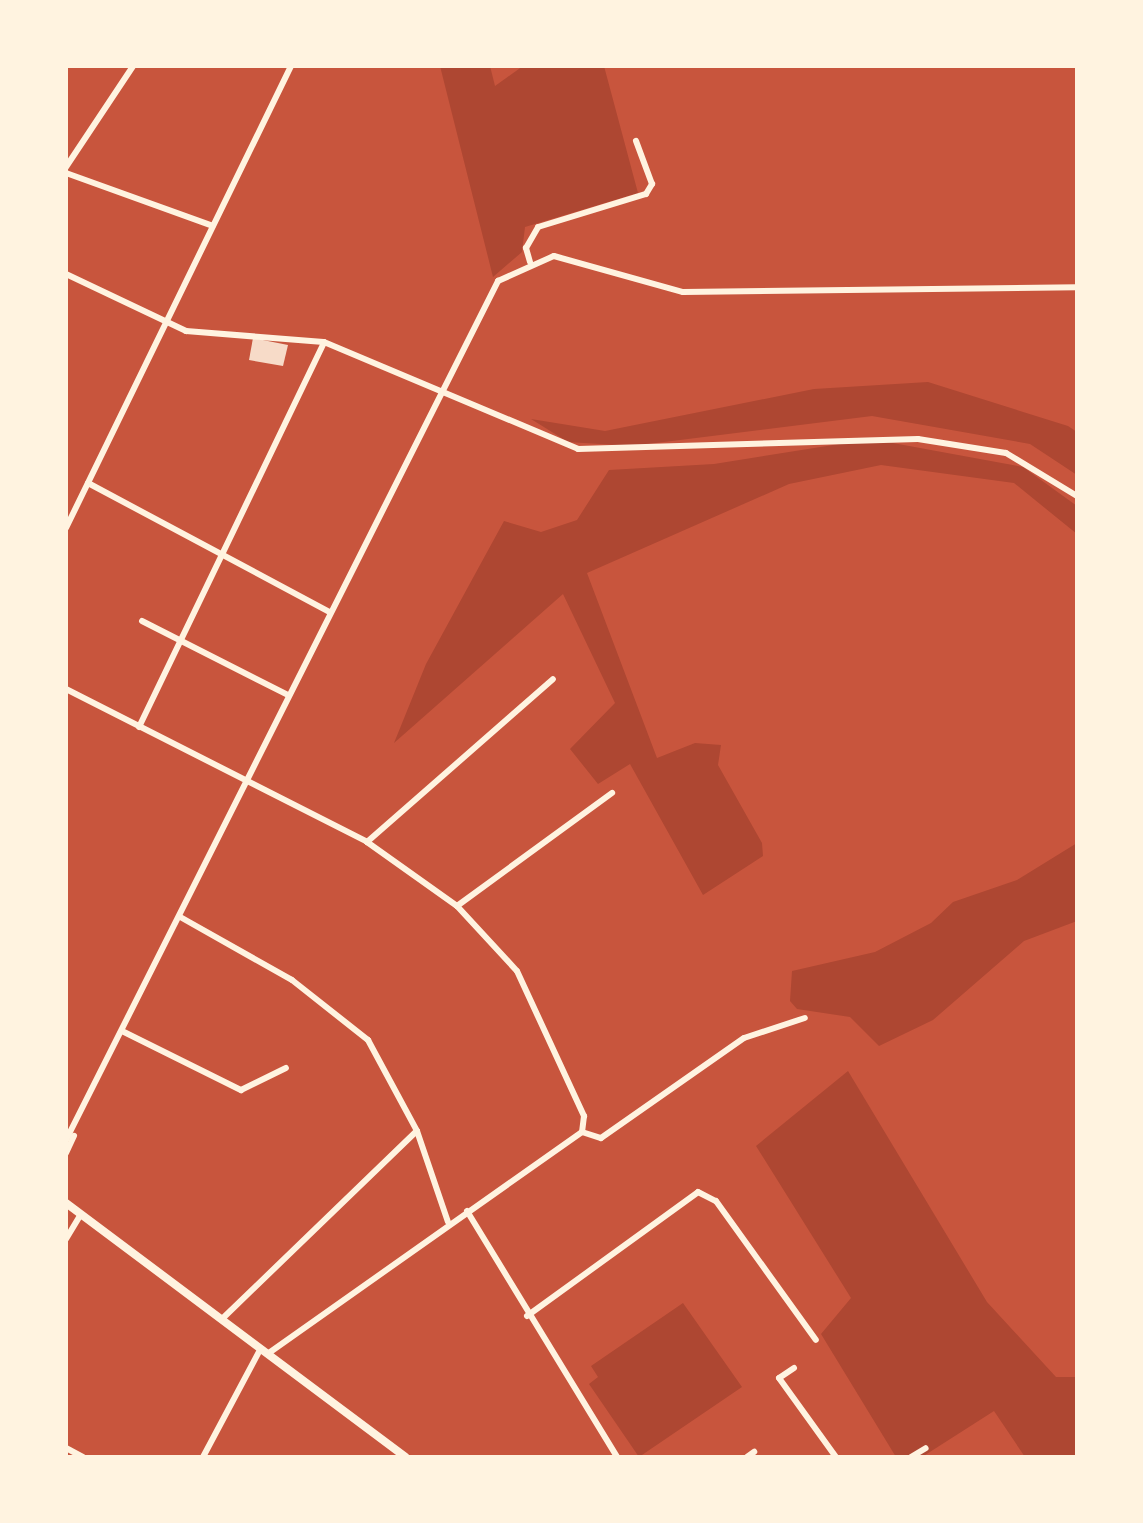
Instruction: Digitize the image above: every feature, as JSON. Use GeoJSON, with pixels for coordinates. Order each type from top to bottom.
{"type":"FeatureCollection","features":[{"type":"Feature","properties":{"kind":"main road"},"geometry":{"type":"LineString","coordinates":[[66,1203],[405,1457]]}},
{"type":"Feature","properties":{"kind":"street"},"geometry":{"type":"LineString","coordinates":[[133,66],[66,169],[213,226]]}},
{"type":"Feature","properties":{"kind":"street"},"geometry":{"type":"LineString","coordinates":[[66,528],[291,66]]}},
{"type":"Feature","properties":{"kind":"street"},"geometry":{"type":"LineString","coordinates":[[530,262],[526,248],[538,227],[646,194],[652,184],[636,141]]}},
{"type":"Feature","properties":{"kind":"street"},"geometry":{"type":"LineString","coordinates":[[66,1153],[436,393],[490,292],[530,262],[554,256],[645,284],[740,295],[1077,287]]}},
{"type":"Feature","properties":{"kind":"street"},"geometry":{"type":"LineString","coordinates":[[66,274],[168,323],[324,342],[546,438],[613,453],[850,436],[965,443],[1031,464],[1077,496]]}},
{"type":"Feature","properties":{"kind":"street"},"geometry":{"type":"LineString","coordinates":[[139,727],[223,558],[324,342]]}},
{"type":"Feature","properties":{"kind":"street"},"geometry":{"type":"LineString","coordinates":[[88,483],[223,558],[330,612]]}},
{"type":"Feature","properties":{"kind":"street"},"geometry":{"type":"LineString","coordinates":[[142,621],[288,695]]}},
{"type":"Feature","properties":{"kind":"street"},"geometry":{"type":"LineString","coordinates":[[367,842],[553,679]]}},
{"type":"Feature","properties":{"kind":"street"},"geometry":{"type":"LineString","coordinates":[[66,689],[367,842],[457,906],[517,971],[584,1116],[582,1132],[264,1351],[203,1457]]}},
{"type":"Feature","properties":{"kind":"street"},"geometry":{"type":"LineString","coordinates":[[457,906],[612,793]]}},
{"type":"Feature","properties":{"kind":"street"},"geometry":{"type":"LineString","coordinates":[[182,918],[344,1017],[384,1061],[417,1131],[448,1222]]}},
{"type":"Feature","properties":{"kind":"street"},"geometry":{"type":"LineString","coordinates":[[582,1132],[601,1138],[744,1038],[805,1018]]}},
{"type":"Feature","properties":{"kind":"street"},"geometry":{"type":"LineString","coordinates":[[124,1032],[241,1090],[262,1086],[286,1068]]}},
{"type":"Feature","properties":{"kind":"street"},"geometry":{"type":"LineString","coordinates":[[66,1140],[78,1129]]}},
{"type":"Feature","properties":{"kind":"street"},"geometry":{"type":"LineString","coordinates":[[222,1319],[417,1131]]}},
{"type":"Feature","properties":{"kind":"street"},"geometry":{"type":"LineString","coordinates":[[527,1316],[698,1192],[716,1201],[816,1340]]}},
{"type":"Feature","properties":{"kind":"street"},"geometry":{"type":"LineString","coordinates":[[467,1211],[527,1316],[616,1444],[617,1457]]}},
{"type":"Feature","properties":{"kind":"street"},"geometry":{"type":"LineString","coordinates":[[66,1239],[81,1214]]}},
{"type":"Feature","properties":{"kind":"street"},"geometry":{"type":"LineString","coordinates":[[794,1368],[779,1378],[836,1457]]}},
{"type":"Feature","properties":{"kind":"street"},"geometry":{"type":"LineString","coordinates":[[66,1448],[83,1457]]}},
{"type":"Feature","properties":{"kind":"street"},"geometry":{"type":"LineString","coordinates":[[911,1457],[926,1448]]}},
{"type":"Feature","properties":{"kind":"shaded area"},"geometry":{"type":"Polygon","coordinates":[[[440,66],[490,66],[495,86],[523,66],[604,66],[638,193],[525,227],[522,252],[493,277],[440,66]]]}},
{"type":"Feature","properties":{"kind":"shaded area"},"geometry":{"type":"Polygon","coordinates":[[[928,382],[1068,426],[1077,432],[1077,475],[1030,444],[872,416],[632,446],[568,442],[531,419],[605,431],[814,389],[928,382]]]}},
{"type":"Feature","properties":{"kind":"shaded area"},"geometry":{"type":"Polygon","coordinates":[[[871,439],[1023,467],[1077,506],[1077,534],[1014,483],[881,465],[789,484],[587,573],[657,758],[695,743],[721,745],[718,765],[762,843],[763,856],[703,895],[630,764],[598,784],[570,749],[615,703],[563,594],[394,743],[426,664],[504,521],[541,532],[577,520],[609,470],[714,464],[871,439]]]}},
{"type":"Feature","properties":{"kind":"shaded area"},"geometry":{"type":"Polygon","coordinates":[[[1077,843],[1077,921],[1024,941],[933,1020],[879,1046],[850,1017],[797,1009],[790,1001],[792,971],[875,952],[931,923],[953,902],[1017,880],[1077,843]]]}},
{"type":"Feature","properties":{"kind":"shaded area"},"geometry":{"type":"Polygon","coordinates":[[[848,1071],[987,1302],[1056,1377],[1077,1377],[1077,1457],[1025,1457],[994,1411],[922,1457],[896,1457],[821,1334],[851,1298],[756,1146],[848,1071]]]}},
{"type":"Feature","properties":{"kind":"shaded area"},"geometry":{"type":"Polygon","coordinates":[[[683,1303],[742,1387],[639,1457],[589,1384],[598,1377],[591,1366],[683,1303]]]}},
{"type":"Feature","properties":{"kind":"building"},"geometry":{"type":"Polygon","coordinates":[[[253,338],[288,345],[283,366],[249,360],[253,338]]]}}]}
